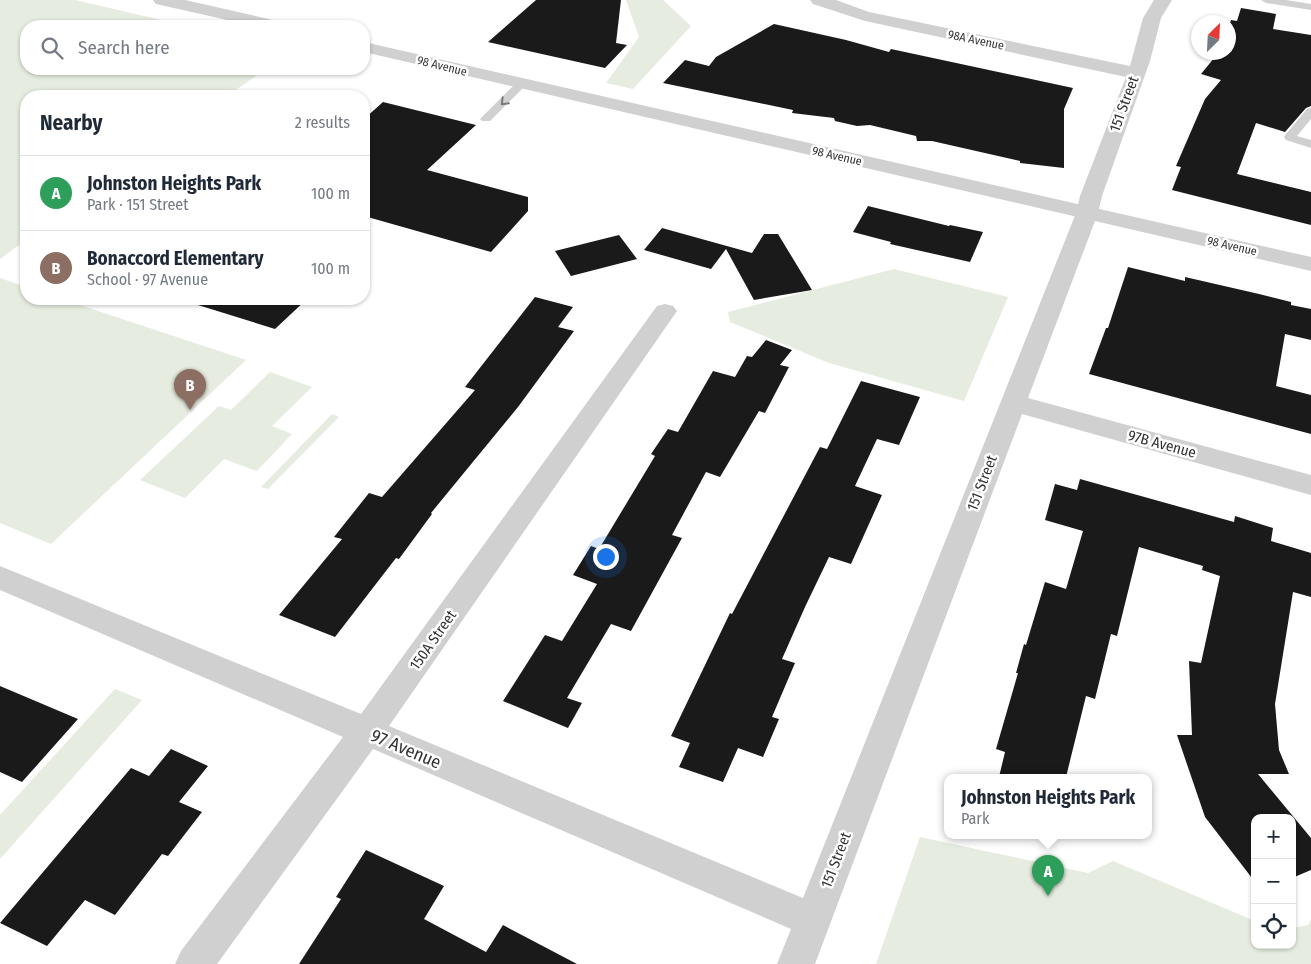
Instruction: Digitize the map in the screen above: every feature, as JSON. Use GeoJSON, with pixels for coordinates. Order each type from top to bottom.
{"type":"FeatureCollection","features":[{"type":"Feature","properties":{"kind":"street"},"geometry":{"type":"LineString","coordinates":[[162,0],[250,20]]}},
{"type":"Feature","properties":{"kind":"street","name":"98A Avenue"},"geometry":{"type":"LineString","coordinates":[[820,0],[865,16],[1135,73]]}},
{"type":"Feature","properties":{"kind":"street","name":"151 Street"},"geometry":{"type":"LineString","coordinates":[[796,964],[1087,213],[1091,196],[1141,61],[1152,18],[1163,0]]}},
{"type":"Feature","properties":{"kind":"street","name":"98 Avenue"},"geometry":{"type":"LineString","coordinates":[[370,48],[1311,264]]}},
{"type":"Feature","properties":{"kind":"street","name":"150A Street"},"geometry":{"type":"LineString","coordinates":[[194,964],[366,732],[665,311]]}},
{"type":"Feature","properties":{"kind":"street","name":"97B Avenue"},"geometry":{"type":"LineString","coordinates":[[1013,402],[1311,485]]}},
{"type":"Feature","properties":{"kind":"street","name":"97 Avenue"},"geometry":{"type":"LineString","coordinates":[[0,577],[813,920]]}},
{"type":"Feature","properties":{"kind":"lane"},"geometry":{"type":"LineString","coordinates":[[1266,0],[1311,7]]}},
{"type":"Feature","properties":{"kind":"lane"},"geometry":{"type":"LineString","coordinates":[[486,119],[521,84]]}},
{"type":"Feature","properties":{"kind":"lane"},"geometry":{"type":"LineString","coordinates":[[1311,111],[1290,137],[1311,144]]}},
{"type":"Feature","properties":{"kind":"shaded area"},"geometry":{"type":"Polygon","coordinates":[[[0,0],[75,0],[161,20],[20,20],[20,75],[257,75],[236,90],[20,90],[20,244],[0,259],[0,0]]]}},
{"type":"Feature","properties":{"kind":"shaded area"},"geometry":{"type":"Polygon","coordinates":[[[626,0],[663,0],[691,26],[633,89],[606,83],[639,37],[626,0]]]}},
{"type":"Feature","properties":{"kind":"shaded area"},"geometry":{"type":"Polygon","coordinates":[[[894,269],[1008,297],[964,401],[829,363],[730,322],[728,312],[894,269]]]}},
{"type":"Feature","properties":{"kind":"shaded area"},"geometry":{"type":"Polygon","coordinates":[[[0,278],[20,285],[20,305],[80,305],[246,360],[51,544],[0,523],[0,278]]]}},
{"type":"Feature","properties":{"kind":"shaded area"},"geometry":{"type":"Polygon","coordinates":[[[270,372],[312,387],[272,426],[292,434],[257,471],[224,459],[185,498],[140,480],[219,406],[231,410],[270,372]]]}},
{"type":"Feature","properties":{"kind":"shaded area"},"geometry":{"type":"Polygon","coordinates":[[[332,414],[339,417],[268,489],[261,487],[332,414]]]}},
{"type":"Feature","properties":{"kind":"shaded area"},"geometry":{"type":"Polygon","coordinates":[[[115,689],[142,700],[0,859],[0,815],[115,689]]]}},
{"type":"Feature","properties":{"kind":"shaded area"},"geometry":{"type":"Polygon","coordinates":[[[920,837],[1088,873],[1113,861],[1251,919],[1251,949],[1296,949],[1296,927],[1308,925],[1311,919],[1311,964],[876,964],[920,837]]]}},
{"type":"Feature","properties":{"kind":"building"},"geometry":{"type":"Polygon","coordinates":[[[536,0],[621,0],[616,43],[627,45],[605,68],[488,42],[536,0]]]}},
{"type":"Feature","properties":{"kind":"building"},"geometry":{"type":"Polygon","coordinates":[[[1241,8],[1276,14],[1273,29],[1311,35],[1311,106],[1306,108],[1285,132],[1256,123],[1237,174],[1311,192],[1311,225],[1172,190],[1181,167],[1176,166],[1205,99],[1221,80],[1201,74],[1212,60],[1236,60],[1237,21],[1241,8]]]}},
{"type":"Feature","properties":{"kind":"building"},"geometry":{"type":"Polygon","coordinates":[[[774,24],[889,52],[891,49],[1073,88],[1064,109],[1064,168],[1020,163],[1020,161],[932,141],[917,141],[916,136],[870,125],[857,126],[835,121],[834,118],[792,113],[793,110],[663,83],[685,60],[709,66],[716,57],[774,24]]]}},
{"type":"Feature","properties":{"kind":"building"},"geometry":{"type":"Polygon","coordinates":[[[383,102],[476,125],[427,170],[528,197],[528,211],[491,252],[370,218],[370,114],[383,102]]]}},
{"type":"Feature","properties":{"kind":"building"},"geometry":{"type":"Polygon","coordinates":[[[868,206],[949,226],[983,232],[970,262],[890,244],[891,242],[853,232],[868,206]]]}},
{"type":"Feature","properties":{"kind":"building"},"geometry":{"type":"Polygon","coordinates":[[[662,228],[752,253],[764,234],[778,234],[812,290],[754,300],[726,249],[711,269],[644,250],[662,228]]]}},
{"type":"Feature","properties":{"kind":"building"},"geometry":{"type":"Polygon","coordinates":[[[619,235],[637,259],[571,276],[555,251],[619,235]]]}},
{"type":"Feature","properties":{"kind":"building"},"geometry":{"type":"Polygon","coordinates":[[[1128,267],[1185,281],[1185,277],[1291,302],[1291,305],[1311,309],[1311,340],[1285,334],[1276,386],[1311,395],[1311,434],[1089,374],[1106,328],[1108,328],[1128,267]]]}},
{"type":"Feature","properties":{"kind":"building"},"geometry":{"type":"Polygon","coordinates":[[[535,297],[573,307],[558,327],[574,331],[518,407],[431,513],[399,559],[396,558],[335,637],[279,615],[342,539],[334,537],[369,493],[382,497],[475,390],[465,387],[535,297]]]}},
{"type":"Feature","properties":{"kind":"building"},"geometry":{"type":"Polygon","coordinates":[[[198,305],[301,305],[275,329],[198,305]]]}},
{"type":"Feature","properties":{"kind":"building"},"geometry":{"type":"Polygon","coordinates":[[[766,340],[792,350],[780,365],[789,367],[765,413],[759,411],[720,477],[706,472],[672,535],[682,538],[631,631],[611,624],[567,698],[582,703],[568,728],[503,701],[545,635],[562,641],[597,584],[573,575],[591,546],[599,549],[655,456],[651,454],[668,429],[678,432],[713,371],[735,377],[747,356],[752,357],[766,340]]]}},
{"type":"Feature","properties":{"kind":"building"},"geometry":{"type":"Polygon","coordinates":[[[861,381],[920,397],[899,445],[877,439],[855,486],[882,495],[851,564],[829,557],[805,607],[782,659],[795,663],[772,717],[779,719],[763,757],[738,748],[723,782],[679,767],[690,743],[671,736],[730,613],[732,614],[820,447],[827,449],[861,381]]]}},
{"type":"Feature","properties":{"kind":"building"},"geometry":{"type":"Polygon","coordinates":[[[1080,479],[1234,522],[1235,516],[1273,528],[1271,541],[1311,553],[1311,597],[1293,592],[1275,704],[1279,750],[1289,774],[1258,774],[1291,814],[1251,814],[1251,877],[1205,817],[1177,735],[1192,735],[1189,661],[1201,663],[1220,576],[1202,570],[1203,566],[1139,547],[1117,636],[1111,634],[1095,699],[1086,696],[1067,774],[1000,774],[1005,752],[996,749],[1018,673],[1016,673],[1024,644],[1026,645],[1045,582],[1066,589],[1083,531],[1045,520],[1055,484],[1077,490],[1080,479]]]}},
{"type":"Feature","properties":{"kind":"building"},"geometry":{"type":"Polygon","coordinates":[[[0,686],[78,719],[22,782],[0,772],[0,686]]]}},
{"type":"Feature","properties":{"kind":"building"},"geometry":{"type":"Polygon","coordinates":[[[171,749],[208,766],[179,802],[202,812],[168,856],[162,854],[115,915],[85,900],[47,946],[0,923],[131,768],[149,776],[171,749]]]}},
{"type":"Feature","properties":{"kind":"building"},"geometry":{"type":"Polygon","coordinates":[[[1296,820],[1311,838],[1311,870],[1296,876],[1296,820]]]}},
{"type":"Feature","properties":{"kind":"building"},"geometry":{"type":"Polygon","coordinates":[[[366,850],[444,886],[424,919],[486,952],[503,925],[577,964],[299,964],[341,899],[336,897],[366,850]]]}},
{"type":"Feature","properties":{"kind":"place","name":"Bonaccord Elementary"},"geometry":{"type":"Point","coordinates":[190,410]}},
{"type":"Feature","properties":{"kind":"place","name":"Johnston Heights Park"},"geometry":{"type":"Point","coordinates":[1048,896]}}]}
